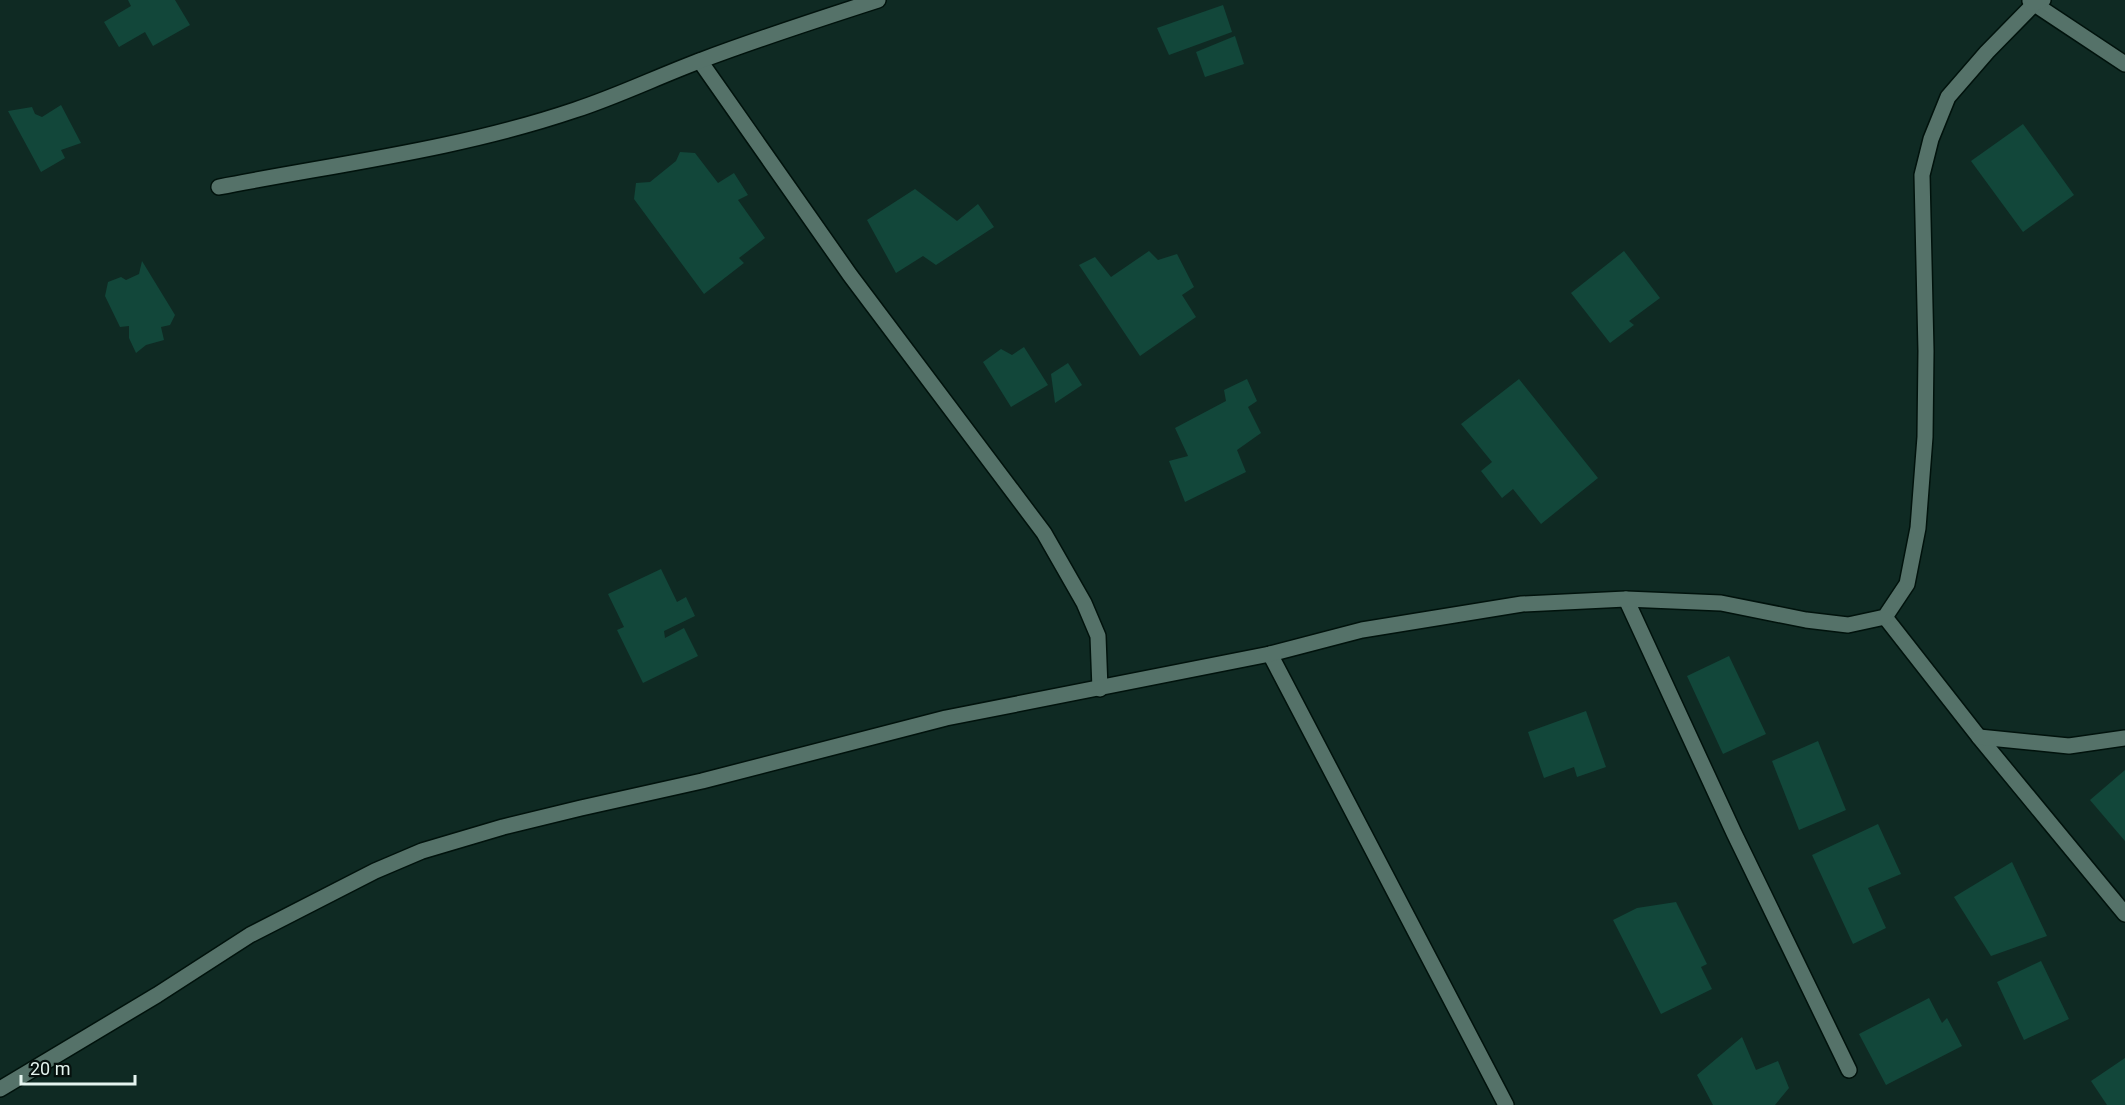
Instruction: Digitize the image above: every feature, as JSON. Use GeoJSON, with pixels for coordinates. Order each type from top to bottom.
{"type":"FeatureCollection","features":[{"type":"Feature","properties":{"kind":"street"},"geometry":{"type":"LineString","coordinates":[[219,187],[478,138],[574,111],[700,61],[878,0]]}},
{"type":"Feature","properties":{"kind":"street"},"geometry":{"type":"LineString","coordinates":[[0,1089],[157,995],[250,935],[375,871],[422,851],[514,824],[713,779],[946,718],[1270,654],[1362,630],[1522,604],[1626,599],[1721,603],[1806,620],[1848,625],[1885,617],[1907,584],[1918,528],[1925,437],[1926,351],[1922,175],[1931,139],[1948,97],[2035,1],[2125,64]]}},
{"type":"Feature","properties":{"kind":"street"},"geometry":{"type":"LineString","coordinates":[[700,61],[850,275],[1044,533],[1084,603],[1098,636],[1100,689]]}},
{"type":"Feature","properties":{"kind":"street"},"geometry":{"type":"LineString","coordinates":[[1626,599],[1734,833],[1849,1070]]}},
{"type":"Feature","properties":{"kind":"street"},"geometry":{"type":"LineString","coordinates":[[1885,617],[1978,737],[2125,914]]}},
{"type":"Feature","properties":{"kind":"street"},"geometry":{"type":"LineString","coordinates":[[1270,654],[1506,1105]]}},
{"type":"Feature","properties":{"kind":"street"},"geometry":{"type":"LineString","coordinates":[[1978,737],[2068,746],[2125,738]]}},
{"type":"Feature","properties":{"kind":"building"},"geometry":{"type":"Polygon","coordinates":[[[128,0],[175,0],[190,25],[153,46],[145,32],[119,47],[104,22],[131,6],[128,0]]]}},
{"type":"Feature","properties":{"kind":"building"},"geometry":{"type":"Polygon","coordinates":[[[1223,5],[1232,32],[1169,55],[1157,28],[1223,5]]]}},
{"type":"Feature","properties":{"kind":"building"},"geometry":{"type":"Polygon","coordinates":[[[1235,36],[1244,64],[1205,77],[1196,52],[1235,36]]]}},
{"type":"Feature","properties":{"kind":"building"},"geometry":{"type":"Polygon","coordinates":[[[61,105],[81,143],[61,150],[65,158],[41,172],[8,111],[32,107],[35,114],[42,117],[61,105]]]}},
{"type":"Feature","properties":{"kind":"building"},"geometry":{"type":"Polygon","coordinates":[[[2023,124],[2074,195],[2023,232],[1971,161],[2023,124]]]}},
{"type":"Feature","properties":{"kind":"building"},"geometry":{"type":"Polygon","coordinates":[[[680,152],[695,153],[718,183],[734,173],[748,195],[738,200],[765,238],[739,258],[744,263],[704,294],[634,199],[636,183],[650,182],[676,161],[680,152]]]}},
{"type":"Feature","properties":{"kind":"building"},"geometry":{"type":"Polygon","coordinates":[[[915,189],[957,221],[978,204],[994,227],[936,265],[923,256],[896,273],[867,220],[915,189]]]}},
{"type":"Feature","properties":{"kind":"building"},"geometry":{"type":"Polygon","coordinates":[[[1149,251],[1158,260],[1177,254],[1194,287],[1182,295],[1196,317],[1140,356],[1079,265],[1095,257],[1111,277],[1149,251]]]}},
{"type":"Feature","properties":{"kind":"building"},"geometry":{"type":"Polygon","coordinates":[[[1624,251],[1660,298],[1629,321],[1634,325],[1610,343],[1571,293],[1624,251]]]}},
{"type":"Feature","properties":{"kind":"building"},"geometry":{"type":"Polygon","coordinates":[[[142,261],[175,315],[170,325],[161,327],[164,340],[146,345],[136,353],[129,338],[129,326],[120,327],[105,296],[108,282],[121,277],[126,280],[139,274],[142,261]]]}},
{"type":"Feature","properties":{"kind":"building"},"geometry":{"type":"Polygon","coordinates":[[[1024,347],[1048,385],[1011,407],[983,362],[1001,349],[1012,355],[1024,347]]]}},
{"type":"Feature","properties":{"kind":"building"},"geometry":{"type":"Polygon","coordinates":[[[1068,363],[1082,385],[1055,403],[1051,374],[1068,363]]]}},
{"type":"Feature","properties":{"kind":"building"},"geometry":{"type":"Polygon","coordinates":[[[1247,379],[1257,401],[1248,407],[1261,433],[1237,450],[1246,472],[1185,502],[1169,461],[1188,456],[1175,428],[1226,401],[1224,390],[1247,379]]]}},
{"type":"Feature","properties":{"kind":"building"},"geometry":{"type":"Polygon","coordinates":[[[1519,379],[1598,478],[1541,524],[1513,489],[1502,498],[1481,471],[1492,462],[1461,424],[1519,379]]]}},
{"type":"Feature","properties":{"kind":"building"},"geometry":{"type":"Polygon","coordinates":[[[661,569],[677,602],[686,597],[695,616],[664,631],[665,638],[684,628],[698,656],[643,683],[617,630],[624,627],[608,594],[661,569]]]}},
{"type":"Feature","properties":{"kind":"building"},"geometry":{"type":"Polygon","coordinates":[[[1729,656],[1766,734],[1723,754],[1687,676],[1729,656]]]}},
{"type":"Feature","properties":{"kind":"building"},"geometry":{"type":"Polygon","coordinates":[[[1586,711],[1606,767],[1577,777],[1574,767],[1544,778],[1528,732],[1586,711]]]}},
{"type":"Feature","properties":{"kind":"building"},"geometry":{"type":"Polygon","coordinates":[[[1818,741],[1846,810],[1799,830],[1772,761],[1818,741]]]}},
{"type":"Feature","properties":{"kind":"building"},"geometry":{"type":"Polygon","coordinates":[[[2125,770],[2125,841],[2090,800],[2125,770]]]}},
{"type":"Feature","properties":{"kind":"building"},"geometry":{"type":"Polygon","coordinates":[[[1878,824],[1901,874],[1868,888],[1886,928],[1853,944],[1812,855],[1878,824]]]}},
{"type":"Feature","properties":{"kind":"building"},"geometry":{"type":"Polygon","coordinates":[[[2012,862],[2047,936],[1991,956],[1954,897],[2012,862]]]}},
{"type":"Feature","properties":{"kind":"building"},"geometry":{"type":"Polygon","coordinates":[[[1676,902],[1707,964],[1701,967],[1712,989],[1661,1014],[1613,920],[1637,908],[1676,902]]]}},
{"type":"Feature","properties":{"kind":"building"},"geometry":{"type":"Polygon","coordinates":[[[2041,961],[2069,1019],[2024,1040],[1997,982],[2041,961]]]}},
{"type":"Feature","properties":{"kind":"building"},"geometry":{"type":"Polygon","coordinates":[[[1929,998],[1942,1023],[1947,1018],[1962,1046],[1886,1085],[1859,1034],[1929,998]]]}},
{"type":"Feature","properties":{"kind":"building"},"geometry":{"type":"Polygon","coordinates":[[[1742,1037],[1756,1070],[1778,1061],[1789,1088],[1775,1105],[1713,1105],[1697,1075],[1742,1037]]]}},
{"type":"Feature","properties":{"kind":"building"},"geometry":{"type":"Polygon","coordinates":[[[2125,1058],[2125,1105],[2107,1105],[2091,1081],[2125,1058]]]}}]}
